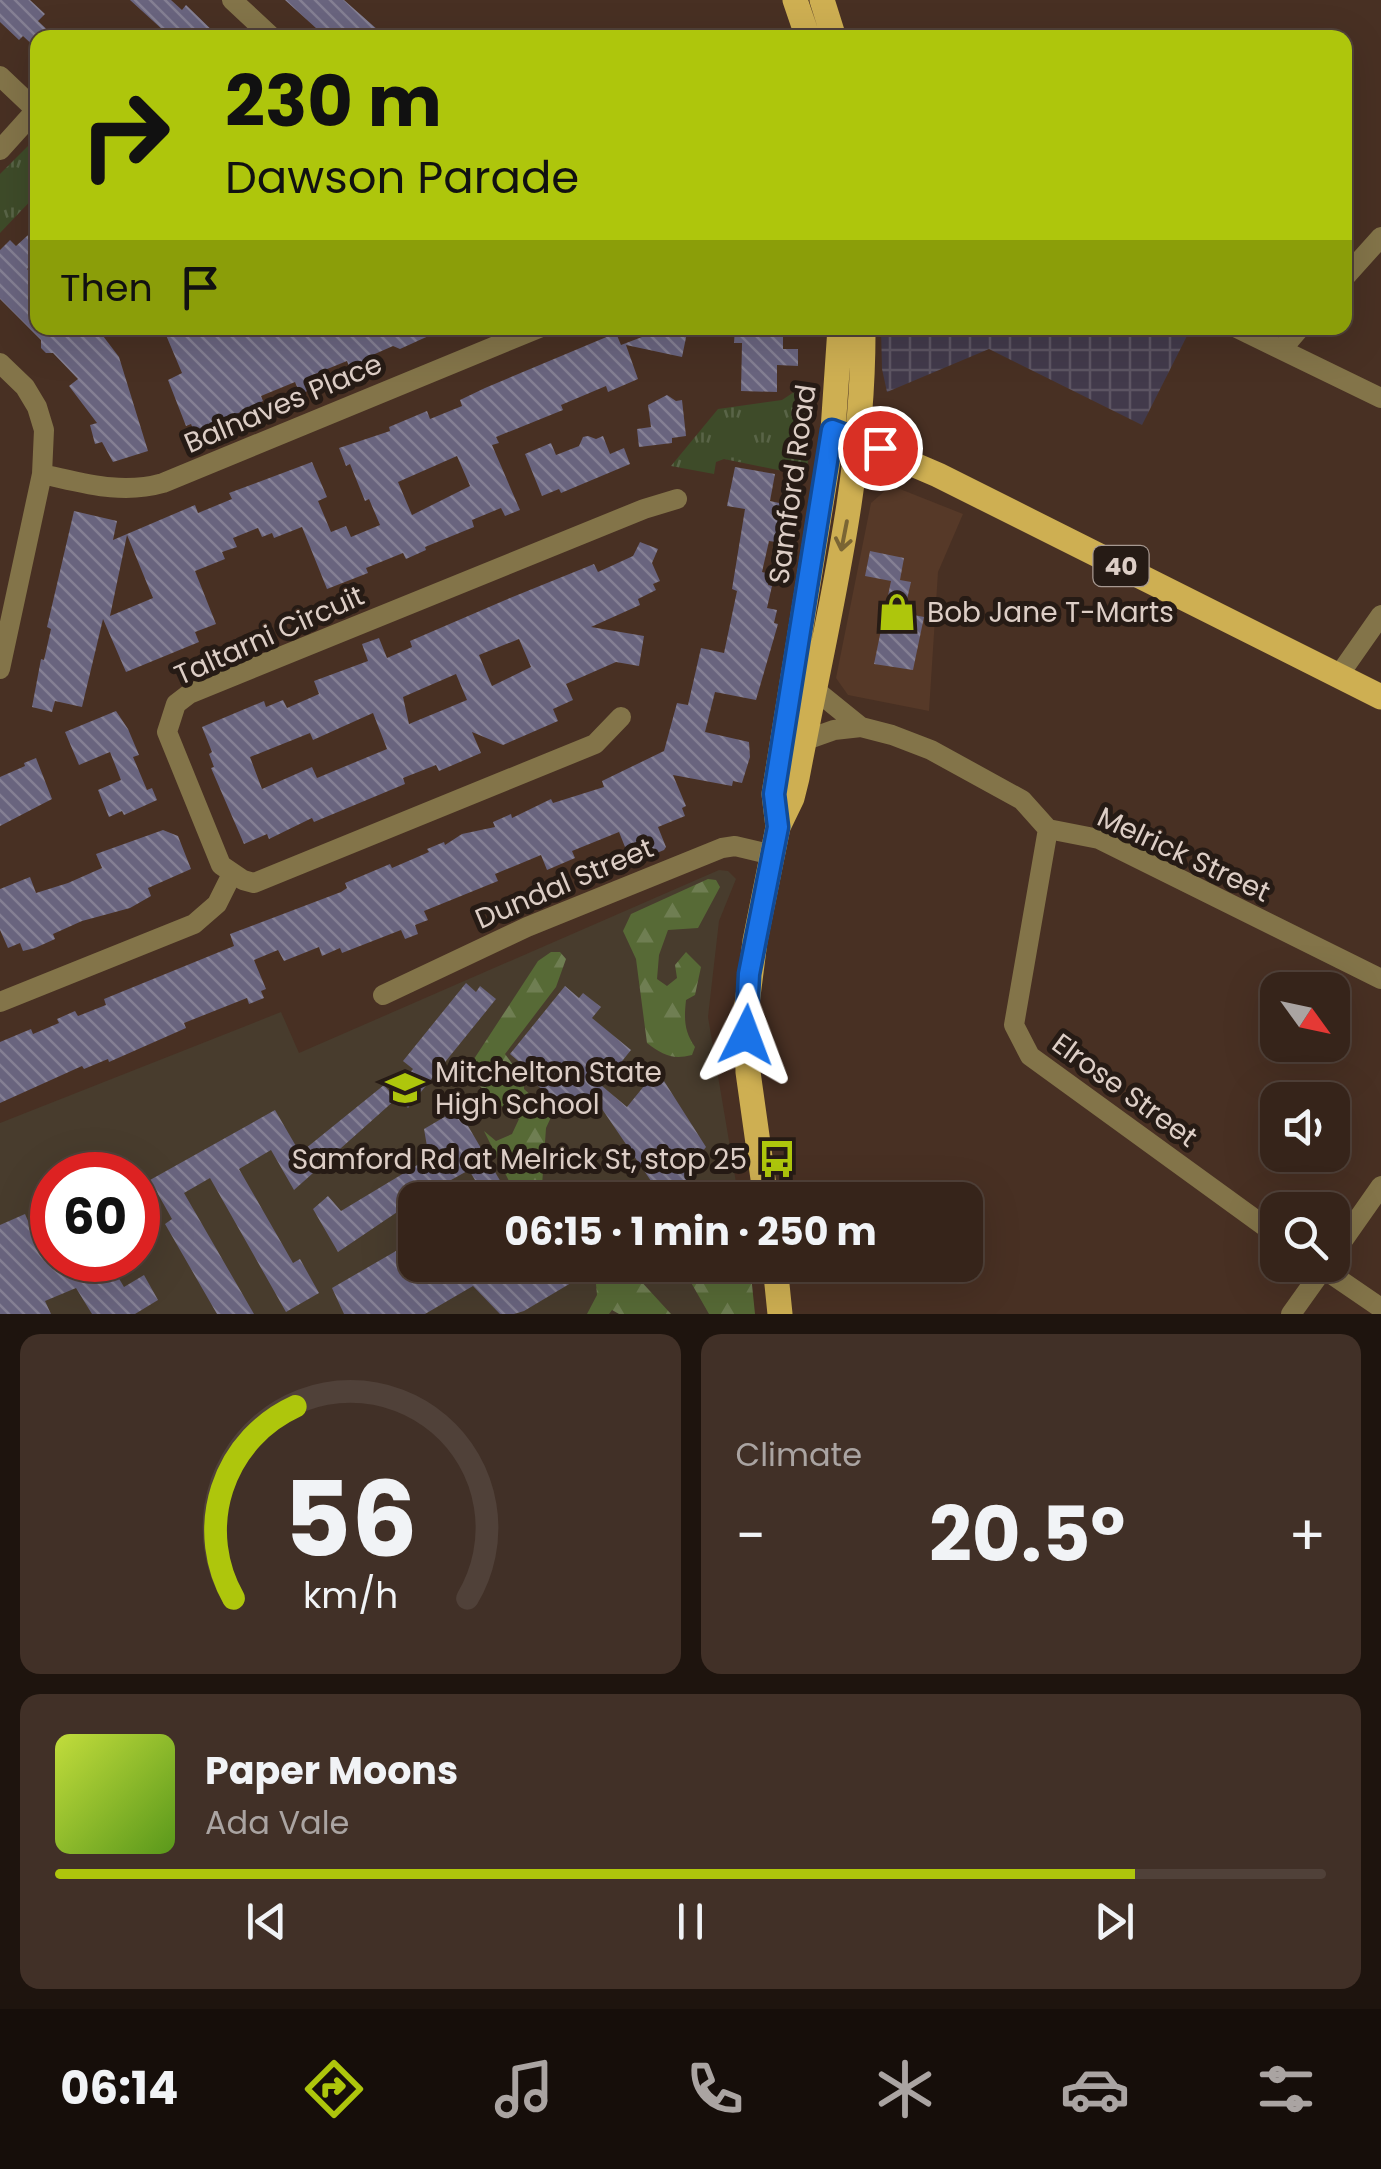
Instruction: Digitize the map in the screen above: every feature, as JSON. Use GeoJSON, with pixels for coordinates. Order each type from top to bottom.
{"type":"FeatureCollection","features":[{"type":"Feature","properties":{"kind":"main road"},"geometry":{"type":"LineString","coordinates":[[796,0],[805,30]]}},
{"type":"Feature","properties":{"kind":"main road"},"geometry":{"type":"LineString","coordinates":[[822,0],[831,30]]}},
{"type":"Feature","properties":{"kind":"main road","name":"Samford Road"},"geometry":{"type":"LineString","coordinates":[[778,827],[774,794],[832,430],[839,335]]}},
{"type":"Feature","properties":{"kind":"main road","name":"Samford Road"},"geometry":{"type":"LineString","coordinates":[[763,1182],[748,1072],[749,974],[778,827],[792,798],[847,522],[859,440],[863,335]]}},
{"type":"Feature","properties":{"kind":"main road","name":"40"},"geometry":{"type":"LineString","coordinates":[[832,430],[938,475],[1381,696]]}},
{"type":"Feature","properties":{"kind":"main road"},"geometry":{"type":"LineString","coordinates":[[777,1282],[780,1314]]}},
{"type":"Feature","properties":{"kind":"street"},"geometry":{"type":"LineString","coordinates":[[232,0],[264,30]]}},
{"type":"Feature","properties":{"kind":"street"},"geometry":{"type":"LineString","coordinates":[[0,76],[30,104]]}},
{"type":"Feature","properties":{"kind":"street"},"geometry":{"type":"LineString","coordinates":[[0,150],[30,118]]}},
{"type":"Feature","properties":{"kind":"street"},"geometry":{"type":"LineString","coordinates":[[1352,269],[1381,236]]}},
{"type":"Feature","properties":{"kind":"street","name":"Balnaves Place"},"geometry":{"type":"LineString","coordinates":[[42,474],[118,490],[140,490],[522,335]]}},
{"type":"Feature","properties":{"kind":"street"},"geometry":{"type":"LineString","coordinates":[[1252,335],[1381,398]]}},
{"type":"Feature","properties":{"kind":"street"},"geometry":{"type":"LineString","coordinates":[[1282,349],[1294,335]]}},
{"type":"Feature","properties":{"kind":"street"},"geometry":{"type":"LineString","coordinates":[[0,363],[24,386],[37,407],[44,430],[42,474],[0,669]]}},
{"type":"Feature","properties":{"kind":"street","name":"Taltarni Circuit"},"geometry":{"type":"LineString","coordinates":[[232,874],[222,865],[167,732],[176,704],[189,694],[644,508],[677,500]]}},
{"type":"Feature","properties":{"kind":"street"},"geometry":{"type":"LineString","coordinates":[[1339,675],[1381,615]]}},
{"type":"Feature","properties":{"kind":"street"},"geometry":{"type":"LineString","coordinates":[[814,689],[861,727]]}},
{"type":"Feature","properties":{"kind":"street"},"geometry":{"type":"LineString","coordinates":[[0,1002],[194,924],[218,904],[232,874],[254,882],[505,781],[594,744],[621,716]]}},
{"type":"Feature","properties":{"kind":"street"},"geometry":{"type":"LineString","coordinates":[[803,741],[834,730],[861,727],[914,742],[1022,800],[1048,829]]}},
{"type":"Feature","properties":{"kind":"street","name":"Melrick Street"},"geometry":{"type":"LineString","coordinates":[[1048,829],[1100,839],[1381,979]]}},
{"type":"Feature","properties":{"kind":"street","name":"Elrose Street"},"geometry":{"type":"LineString","coordinates":[[1048,829],[1014,1025],[1030,1056],[1260,1223]]}},
{"type":"Feature","properties":{"kind":"street","name":"Dundal Street"},"geometry":{"type":"LineString","coordinates":[[383,996],[527,926],[722,848],[735,846],[772,855]]}},
{"type":"Feature","properties":{"kind":"street"},"geometry":{"type":"LineString","coordinates":[[1350,1229],[1381,1186]]}},
{"type":"Feature","properties":{"kind":"street"},"geometry":{"type":"LineString","coordinates":[[1290,1314],[1312,1282]]}},
{"type":"Feature","properties":{"kind":"street"},"geometry":{"type":"LineString","coordinates":[[1348,1282],[1381,1308]]}},
{"type":"Feature","properties":{"kind":"shaded area"},"geometry":{"type":"Polygon","coordinates":[[[881,335],[1187,335],[1142,425],[989,349],[887,392],[881,335]]]}},
{"type":"Feature","properties":{"kind":"shaded area"},"geometry":{"type":"Polygon","coordinates":[[[887,489],[900,489],[963,514],[938,572],[929,711],[848,695],[836,678],[871,503],[887,489]]]}},
{"type":"Feature","properties":{"kind":"shaded area","name":"Mitchelton State High School"},"geometry":{"type":"Polygon","coordinates":[[[719,870],[728,871],[736,879],[719,921],[708,1017],[736,1182],[398,1182],[398,1282],[749,1282],[752,1314],[0,1314],[0,1123],[281,1012],[299,1053],[719,870]]]}},
{"type":"Feature","properties":{"kind":"green space"},"geometry":{"type":"Polygon","coordinates":[[[30,144],[30,201],[0,233],[0,174],[30,144]]]}},
{"type":"Feature","properties":{"kind":"green space"},"geometry":{"type":"Polygon","coordinates":[[[806,384],[812,398],[807,476],[724,459],[716,462],[714,474],[671,466],[718,409],[782,400],[806,384]]]}},
{"type":"Feature","properties":{"kind":"green space"},"geometry":{"type":"Polygon","coordinates":[[[708,879],[716,880],[720,887],[698,928],[668,930],[659,955],[657,979],[667,986],[677,978],[675,965],[686,952],[701,967],[695,995],[686,1000],[685,1007],[687,1030],[695,1047],[692,1055],[673,1057],[647,1043],[636,959],[623,931],[631,914],[708,879]]]}},
{"type":"Feature","properties":{"kind":"green space"},"geometry":{"type":"Polygon","coordinates":[[[551,952],[560,952],[566,959],[556,987],[505,1054],[524,1080],[524,1089],[552,1115],[546,1128],[542,1182],[510,1182],[484,1131],[496,1141],[512,1134],[519,1119],[481,1087],[474,1059],[538,961],[551,952]]]}},
{"type":"Feature","properties":{"kind":"green space"},"geometry":{"type":"Polygon","coordinates":[[[642,1282],[671,1314],[619,1314],[612,1310],[609,1314],[587,1314],[597,1295],[596,1284],[642,1282]]]}},
{"type":"Feature","properties":{"kind":"green space"},"geometry":{"type":"Polygon","coordinates":[[[691,1282],[752,1282],[755,1314],[709,1314],[691,1282]]]}},
{"type":"Feature","properties":{"kind":"building"},"geometry":{"type":"Polygon","coordinates":[[[0,0],[30,0],[45,14],[38,21],[48,30],[30,30],[30,43],[23,36],[19,40],[0,22],[0,0]]]}},
{"type":"Feature","properties":{"kind":"building"},"geometry":{"type":"Polygon","coordinates":[[[130,0],[171,0],[182,10],[186,5],[212,30],[163,30],[130,0]]]}},
{"type":"Feature","properties":{"kind":"building"},"geometry":{"type":"Polygon","coordinates":[[[285,0],[344,0],[378,30],[318,30],[285,0]]]}},
{"type":"Feature","properties":{"kind":"building"},"geometry":{"type":"Polygon","coordinates":[[[30,233],[30,329],[0,299],[0,250],[10,240],[16,246],[30,233]]]}},
{"type":"Feature","properties":{"kind":"building"},"geometry":{"type":"Polygon","coordinates":[[[36,335],[102,335],[119,357],[148,451],[113,462],[102,442],[95,444],[90,425],[97,423],[69,386],[78,379],[53,353],[41,348],[36,335]]]}},
{"type":"Feature","properties":{"kind":"building"},"geometry":{"type":"Polygon","coordinates":[[[166,335],[431,335],[400,349],[393,346],[350,369],[347,361],[310,376],[315,388],[300,394],[295,382],[261,396],[263,401],[195,434],[191,424],[186,426],[168,380],[182,373],[166,335]]]}},
{"type":"Feature","properties":{"kind":"building"},"geometry":{"type":"Polygon","coordinates":[[[611,335],[617,335],[621,345],[642,337],[687,335],[682,357],[626,345],[638,379],[608,392],[606,386],[561,405],[563,410],[496,437],[499,443],[492,445],[520,510],[505,516],[501,508],[472,520],[474,527],[425,547],[426,550],[406,559],[403,553],[366,568],[368,573],[327,589],[302,527],[274,538],[272,533],[262,537],[258,528],[233,538],[237,547],[222,552],[225,559],[195,571],[216,624],[195,632],[199,642],[126,672],[103,619],[82,707],[55,701],[52,712],[32,707],[74,511],[117,521],[113,540],[195,505],[198,513],[232,499],[229,493],[312,462],[327,497],[318,501],[331,532],[346,526],[351,537],[380,525],[339,448],[390,431],[389,427],[427,411],[430,419],[462,406],[460,400],[485,388],[611,335]],[[457,456],[398,482],[412,515],[470,486],[457,456]],[[127,535],[110,616],[153,598],[127,535]]]}},
{"type":"Feature","properties":{"kind":"building"},"geometry":{"type":"Polygon","coordinates":[[[735,335],[783,335],[783,349],[798,349],[798,366],[777,365],[777,392],[741,391],[742,343],[734,343],[735,335]]]}},
{"type":"Feature","properties":{"kind":"building"},"geometry":{"type":"Polygon","coordinates":[[[667,395],[682,400],[686,436],[672,438],[672,443],[639,447],[637,429],[651,427],[648,405],[667,395]]]}},
{"type":"Feature","properties":{"kind":"building"},"geometry":{"type":"Polygon","coordinates":[[[603,436],[610,454],[624,448],[630,464],[561,493],[559,489],[542,496],[525,454],[551,443],[556,455],[579,446],[583,437],[603,436]]]}},
{"type":"Feature","properties":{"kind":"building"},"geometry":{"type":"Polygon","coordinates":[[[735,467],[775,474],[770,501],[784,504],[776,542],[769,541],[762,572],[770,574],[768,585],[772,586],[767,608],[777,610],[774,623],[778,624],[756,700],[715,692],[705,732],[749,742],[750,757],[742,783],[733,781],[732,786],[673,775],[686,806],[682,808],[685,816],[658,827],[664,850],[652,855],[645,838],[625,847],[619,832],[572,851],[575,858],[547,870],[541,855],[495,874],[498,881],[424,911],[428,920],[415,925],[418,934],[405,939],[401,930],[342,953],[340,948],[322,956],[319,947],[284,961],[278,950],[254,960],[266,989],[261,991],[264,998],[249,1004],[247,998],[184,1023],[186,1028],[109,1062],[108,1059],[84,1069],[82,1066],[0,1103],[0,1042],[31,1029],[33,1034],[75,1011],[78,1016],[106,1005],[104,999],[234,946],[230,934],[341,892],[347,888],[345,883],[390,864],[392,868],[462,834],[495,827],[493,822],[511,814],[512,818],[551,799],[553,803],[604,787],[602,781],[664,751],[677,703],[688,705],[701,648],[724,653],[737,591],[732,589],[745,509],[727,506],[735,467]]]}},
{"type":"Feature","properties":{"kind":"building"},"geometry":{"type":"Polygon","coordinates":[[[640,542],[658,549],[652,563],[660,581],[653,584],[656,590],[638,599],[640,605],[591,627],[644,636],[639,666],[616,662],[566,684],[573,700],[553,709],[558,721],[503,745],[472,732],[481,753],[439,771],[436,765],[403,778],[405,784],[314,822],[312,818],[269,839],[267,834],[244,844],[211,768],[212,752],[202,727],[264,701],[266,707],[283,700],[287,708],[319,694],[314,681],[368,661],[362,644],[379,638],[387,658],[412,647],[410,641],[510,598],[594,564],[598,572],[633,556],[640,542]],[[519,639],[479,655],[492,686],[531,667],[519,639]],[[456,674],[403,697],[409,724],[467,700],[456,674]],[[373,713],[313,740],[310,733],[250,757],[262,789],[312,767],[317,778],[387,749],[373,713]]]}},
{"type":"Feature","properties":{"kind":"building"},"geometry":{"type":"Polygon","coordinates":[[[870,551],[904,558],[900,580],[911,582],[905,608],[910,609],[909,614],[924,617],[913,670],[874,664],[891,581],[865,576],[870,551]]]}},
{"type":"Feature","properties":{"kind":"building"},"geometry":{"type":"Polygon","coordinates":[[[116,711],[139,755],[133,757],[147,790],[152,788],[157,800],[124,815],[122,811],[109,817],[98,790],[121,780],[110,752],[79,765],[65,732],[116,711]]]}},
{"type":"Feature","properties":{"kind":"building"},"geometry":{"type":"Polygon","coordinates":[[[36,758],[52,799],[0,826],[0,777],[36,758]]]}},
{"type":"Feature","properties":{"kind":"building"},"geometry":{"type":"Polygon","coordinates":[[[163,830],[178,836],[191,869],[148,888],[151,896],[130,908],[82,921],[53,934],[55,939],[35,948],[23,951],[20,943],[8,948],[0,930],[0,889],[30,877],[36,893],[68,883],[102,868],[96,854],[163,830]]]}},
{"type":"Feature","properties":{"kind":"building"},"geometry":{"type":"Polygon","coordinates":[[[466,983],[476,992],[480,986],[496,999],[408,1108],[394,1092],[413,1069],[403,1061],[466,983]]]}},
{"type":"Feature","properties":{"kind":"building"},"geometry":{"type":"Polygon","coordinates":[[[565,986],[579,998],[583,993],[601,1007],[592,1018],[631,1050],[602,1086],[627,1107],[657,1070],[706,1147],[685,1173],[691,1182],[652,1182],[600,1106],[593,1115],[575,1100],[561,1118],[537,1098],[543,1090],[519,1071],[523,1065],[510,1054],[565,986]]]}},
{"type":"Feature","properties":{"kind":"building"},"geometry":{"type":"Polygon","coordinates":[[[384,1085],[396,1099],[294,1190],[271,1150],[239,1169],[293,1263],[300,1259],[319,1293],[286,1312],[210,1178],[184,1193],[254,1314],[217,1314],[165,1224],[172,1219],[160,1198],[160,1174],[275,1110],[300,1153],[384,1085]]]}},
{"type":"Feature","properties":{"kind":"building"},"geometry":{"type":"Polygon","coordinates":[[[458,1109],[501,1182],[476,1182],[469,1170],[447,1182],[398,1182],[398,1211],[338,1252],[313,1209],[328,1196],[341,1211],[429,1158],[424,1129],[458,1109]]]}},
{"type":"Feature","properties":{"kind":"building"},"geometry":{"type":"Polygon","coordinates":[[[25,1214],[30,1226],[30,1282],[121,1282],[124,1287],[132,1282],[148,1282],[158,1300],[135,1314],[92,1314],[76,1288],[45,1301],[51,1314],[0,1314],[0,1225],[25,1214]]]}},
{"type":"Feature","properties":{"kind":"building"},"geometry":{"type":"Polygon","coordinates":[[[398,1250],[398,1282],[573,1282],[514,1314],[500,1314],[473,1286],[425,1314],[344,1314],[332,1288],[398,1250]]]}},
{"type":"Feature","properties":{"kind":"place","name":"Bob Jane T-Marts"},"geometry":{"type":"Point","coordinates":[897,612]}},
{"type":"Feature","properties":{"kind":"place","name":"Mitchelton State High School"},"geometry":{"type":"Point","coordinates":[405,1088]}},
{"type":"Feature","properties":{"kind":"place","name":"Samford Rd at Melrick St, stop 25"},"geometry":{"type":"Point","coordinates":[777,1159]}},
{"type":"Feature","properties":{"kind":"route"},"geometry":{"type":"LineString","coordinates":[[746,1035],[749,974],[778,827],[774,794],[832,430],[880,448]]}}]}
